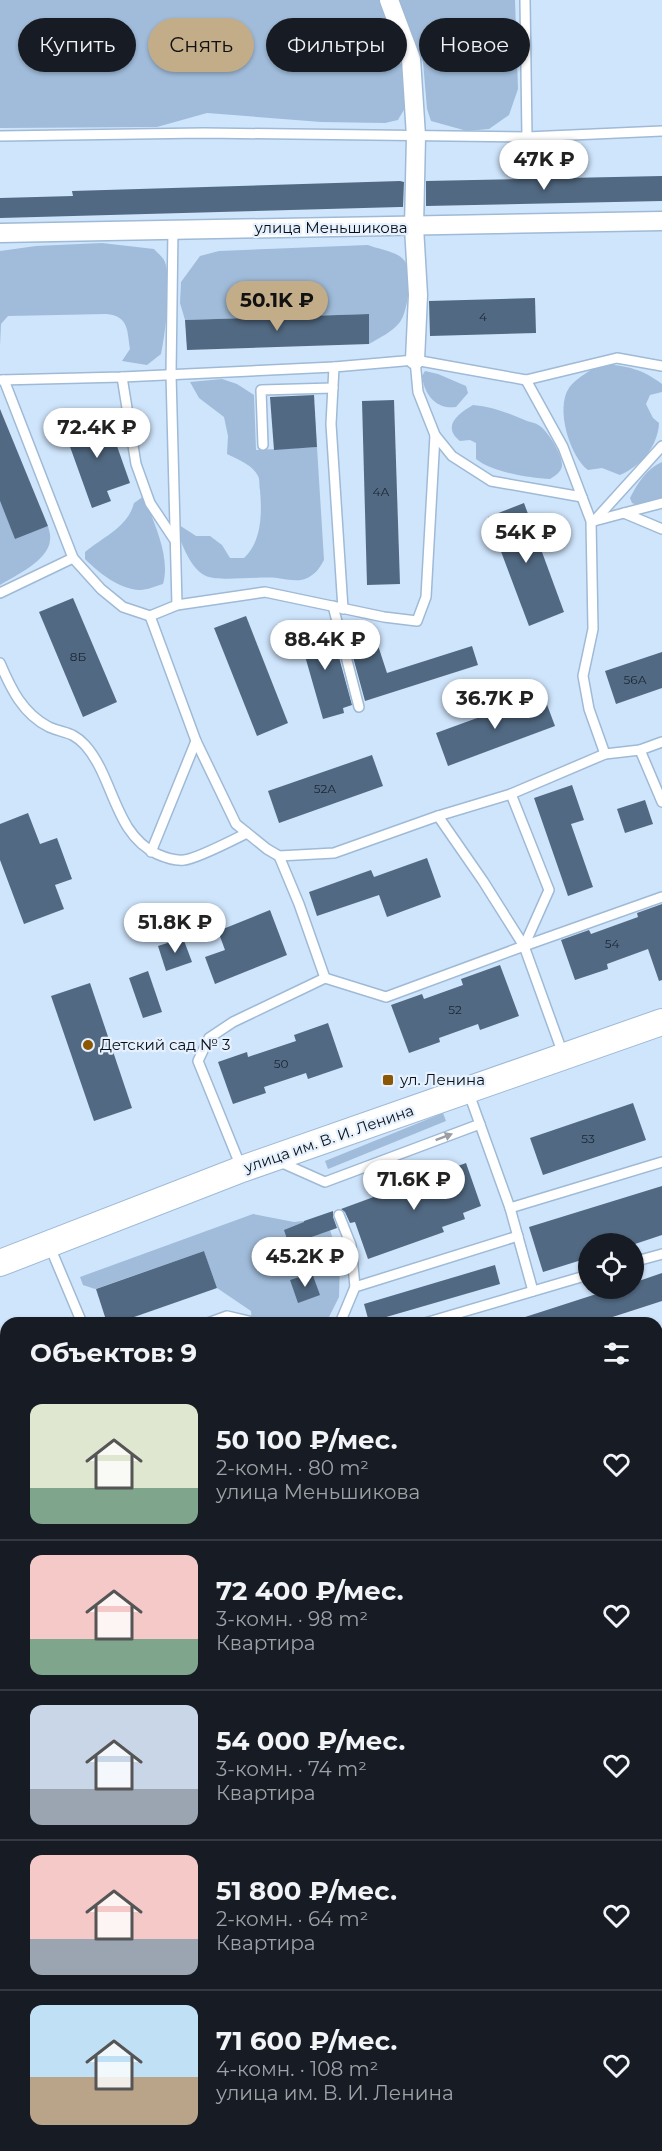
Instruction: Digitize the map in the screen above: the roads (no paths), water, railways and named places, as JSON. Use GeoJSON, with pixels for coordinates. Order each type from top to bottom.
{"type":"FeatureCollection","features":[{"type":"Feature","properties":{"kind":"main road","name":"улица им. В. И. Ленина"},"geometry":{"type":"LineString","coordinates":[[0,1263],[242,1169],[662,1022]]}},
{"type":"Feature","properties":{"kind":"street"},"geometry":{"type":"LineString","coordinates":[[389,0],[411,59],[416,136],[414,227],[418,295],[415,360]]}},
{"type":"Feature","properties":{"kind":"street","name":"улица Меньшикова"},"geometry":{"type":"LineString","coordinates":[[0,233],[662,221]]}},
{"type":"Feature","properties":{"kind":"lane"},"geometry":{"type":"LineString","coordinates":[[525,0],[527,136]]}},
{"type":"Feature","properties":{"kind":"lane"},"geometry":{"type":"LineString","coordinates":[[0,136],[204,133],[527,136],[662,131]]}},
{"type":"Feature","properties":{"kind":"lane"},"geometry":{"type":"LineString","coordinates":[[173,229],[171,374],[177,605]]}},
{"type":"Feature","properties":{"kind":"lane"},"geometry":{"type":"LineString","coordinates":[[435,435],[426,597],[417,621],[384,617],[265,592],[177,605],[150,616],[123,607],[101,589],[73,558],[2,380],[334,367],[415,360],[526,380],[617,358],[662,366]]}},
{"type":"Feature","properties":{"kind":"lane"},"geometry":{"type":"LineString","coordinates":[[415,360],[418,392],[435,435],[452,456],[491,481],[582,497]]}},
{"type":"Feature","properties":{"kind":"lane"},"geometry":{"type":"LineString","coordinates":[[334,367],[331,424],[343,609]]}},
{"type":"Feature","properties":{"kind":"lane"},"geometry":{"type":"LineString","coordinates":[[261,370],[263,445]]}},
{"type":"Feature","properties":{"kind":"lane"},"geometry":{"type":"LineString","coordinates":[[122,377],[136,464],[150,503],[174,538]]}},
{"type":"Feature","properties":{"kind":"lane"},"geometry":{"type":"LineString","coordinates":[[526,380],[563,447],[593,521],[593,629],[583,676],[589,709],[604,754]]}},
{"type":"Feature","properties":{"kind":"lane"},"geometry":{"type":"LineString","coordinates":[[261,390],[333,388]]}},
{"type":"Feature","properties":{"kind":"lane"},"geometry":{"type":"LineString","coordinates":[[593,521],[662,446]]}},
{"type":"Feature","properties":{"kind":"lane"},"geometry":{"type":"LineString","coordinates":[[593,521],[662,503]]}},
{"type":"Feature","properties":{"kind":"lane"},"geometry":{"type":"LineString","coordinates":[[624,513],[662,529]]}},
{"type":"Feature","properties":{"kind":"lane"},"geometry":{"type":"LineString","coordinates":[[0,593],[73,558]]}},
{"type":"Feature","properties":{"kind":"lane"},"geometry":{"type":"LineString","coordinates":[[333,606],[358,707]]}},
{"type":"Feature","properties":{"kind":"lane"},"geometry":{"type":"LineString","coordinates":[[150,616],[196,741],[236,824],[279,856],[334,853],[438,816],[511,794],[604,754],[640,750],[662,742]]}},
{"type":"Feature","properties":{"kind":"lane"},"geometry":{"type":"LineString","coordinates":[[0,663],[11,690],[27,711],[49,726],[76,736],[94,755],[125,824],[137,840],[152,852],[168,859],[185,860],[247,833]]}},
{"type":"Feature","properties":{"kind":"lane"},"geometry":{"type":"LineString","coordinates":[[152,852],[196,741]]}},
{"type":"Feature","properties":{"kind":"lane"},"geometry":{"type":"LineString","coordinates":[[640,750],[662,802]]}},
{"type":"Feature","properties":{"kind":"lane"},"geometry":{"type":"LineString","coordinates":[[511,794],[549,890],[524,946]]}},
{"type":"Feature","properties":{"kind":"lane"},"geometry":{"type":"LineString","coordinates":[[438,816],[524,946],[564,1057]]}},
{"type":"Feature","properties":{"kind":"lane"},"geometry":{"type":"LineString","coordinates":[[279,856],[300,904],[325,978]]}},
{"type":"Feature","properties":{"kind":"lane"},"geometry":{"type":"LineString","coordinates":[[242,1169],[198,1061],[209,1038],[217,1032],[325,978],[386,997],[662,897]]}},
{"type":"Feature","properties":{"kind":"lane"},"geometry":{"type":"LineString","coordinates":[[467,1090],[510,1208],[533,1291]]}},
{"type":"Feature","properties":{"kind":"lane"},"geometry":{"type":"LineString","coordinates":[[272,1159],[325,1182],[480,1124]]}},
{"type":"Feature","properties":{"kind":"lane"},"geometry":{"type":"LineString","coordinates":[[510,1208],[662,1162]]}},
{"type":"Feature","properties":{"kind":"lane"},"geometry":{"type":"LineString","coordinates":[[339,1215],[351,1245],[355,1287],[342,1317]]}},
{"type":"Feature","properties":{"kind":"lane"},"geometry":{"type":"LineString","coordinates":[[355,1287],[518,1236]]}},
{"type":"Feature","properties":{"kind":"lane"},"geometry":{"type":"LineString","coordinates":[[49,1244],[79,1317]]}},
{"type":"Feature","properties":{"kind":"lane"},"geometry":{"type":"LineString","coordinates":[[644,1259],[662,1254]]}},
{"type":"Feature","properties":{"kind":"lane"},"geometry":{"type":"LineString","coordinates":[[445,1317],[578,1278]]}},
{"type":"Feature","properties":{"kind":"place","name":"Детский сад № 3"},"geometry":{"type":"Point","coordinates":[88,1045]}},
{"type":"Feature","properties":{"kind":"place","name":"ул. Ленина"},"geometry":{"type":"Point","coordinates":[388,1080]}}]}
